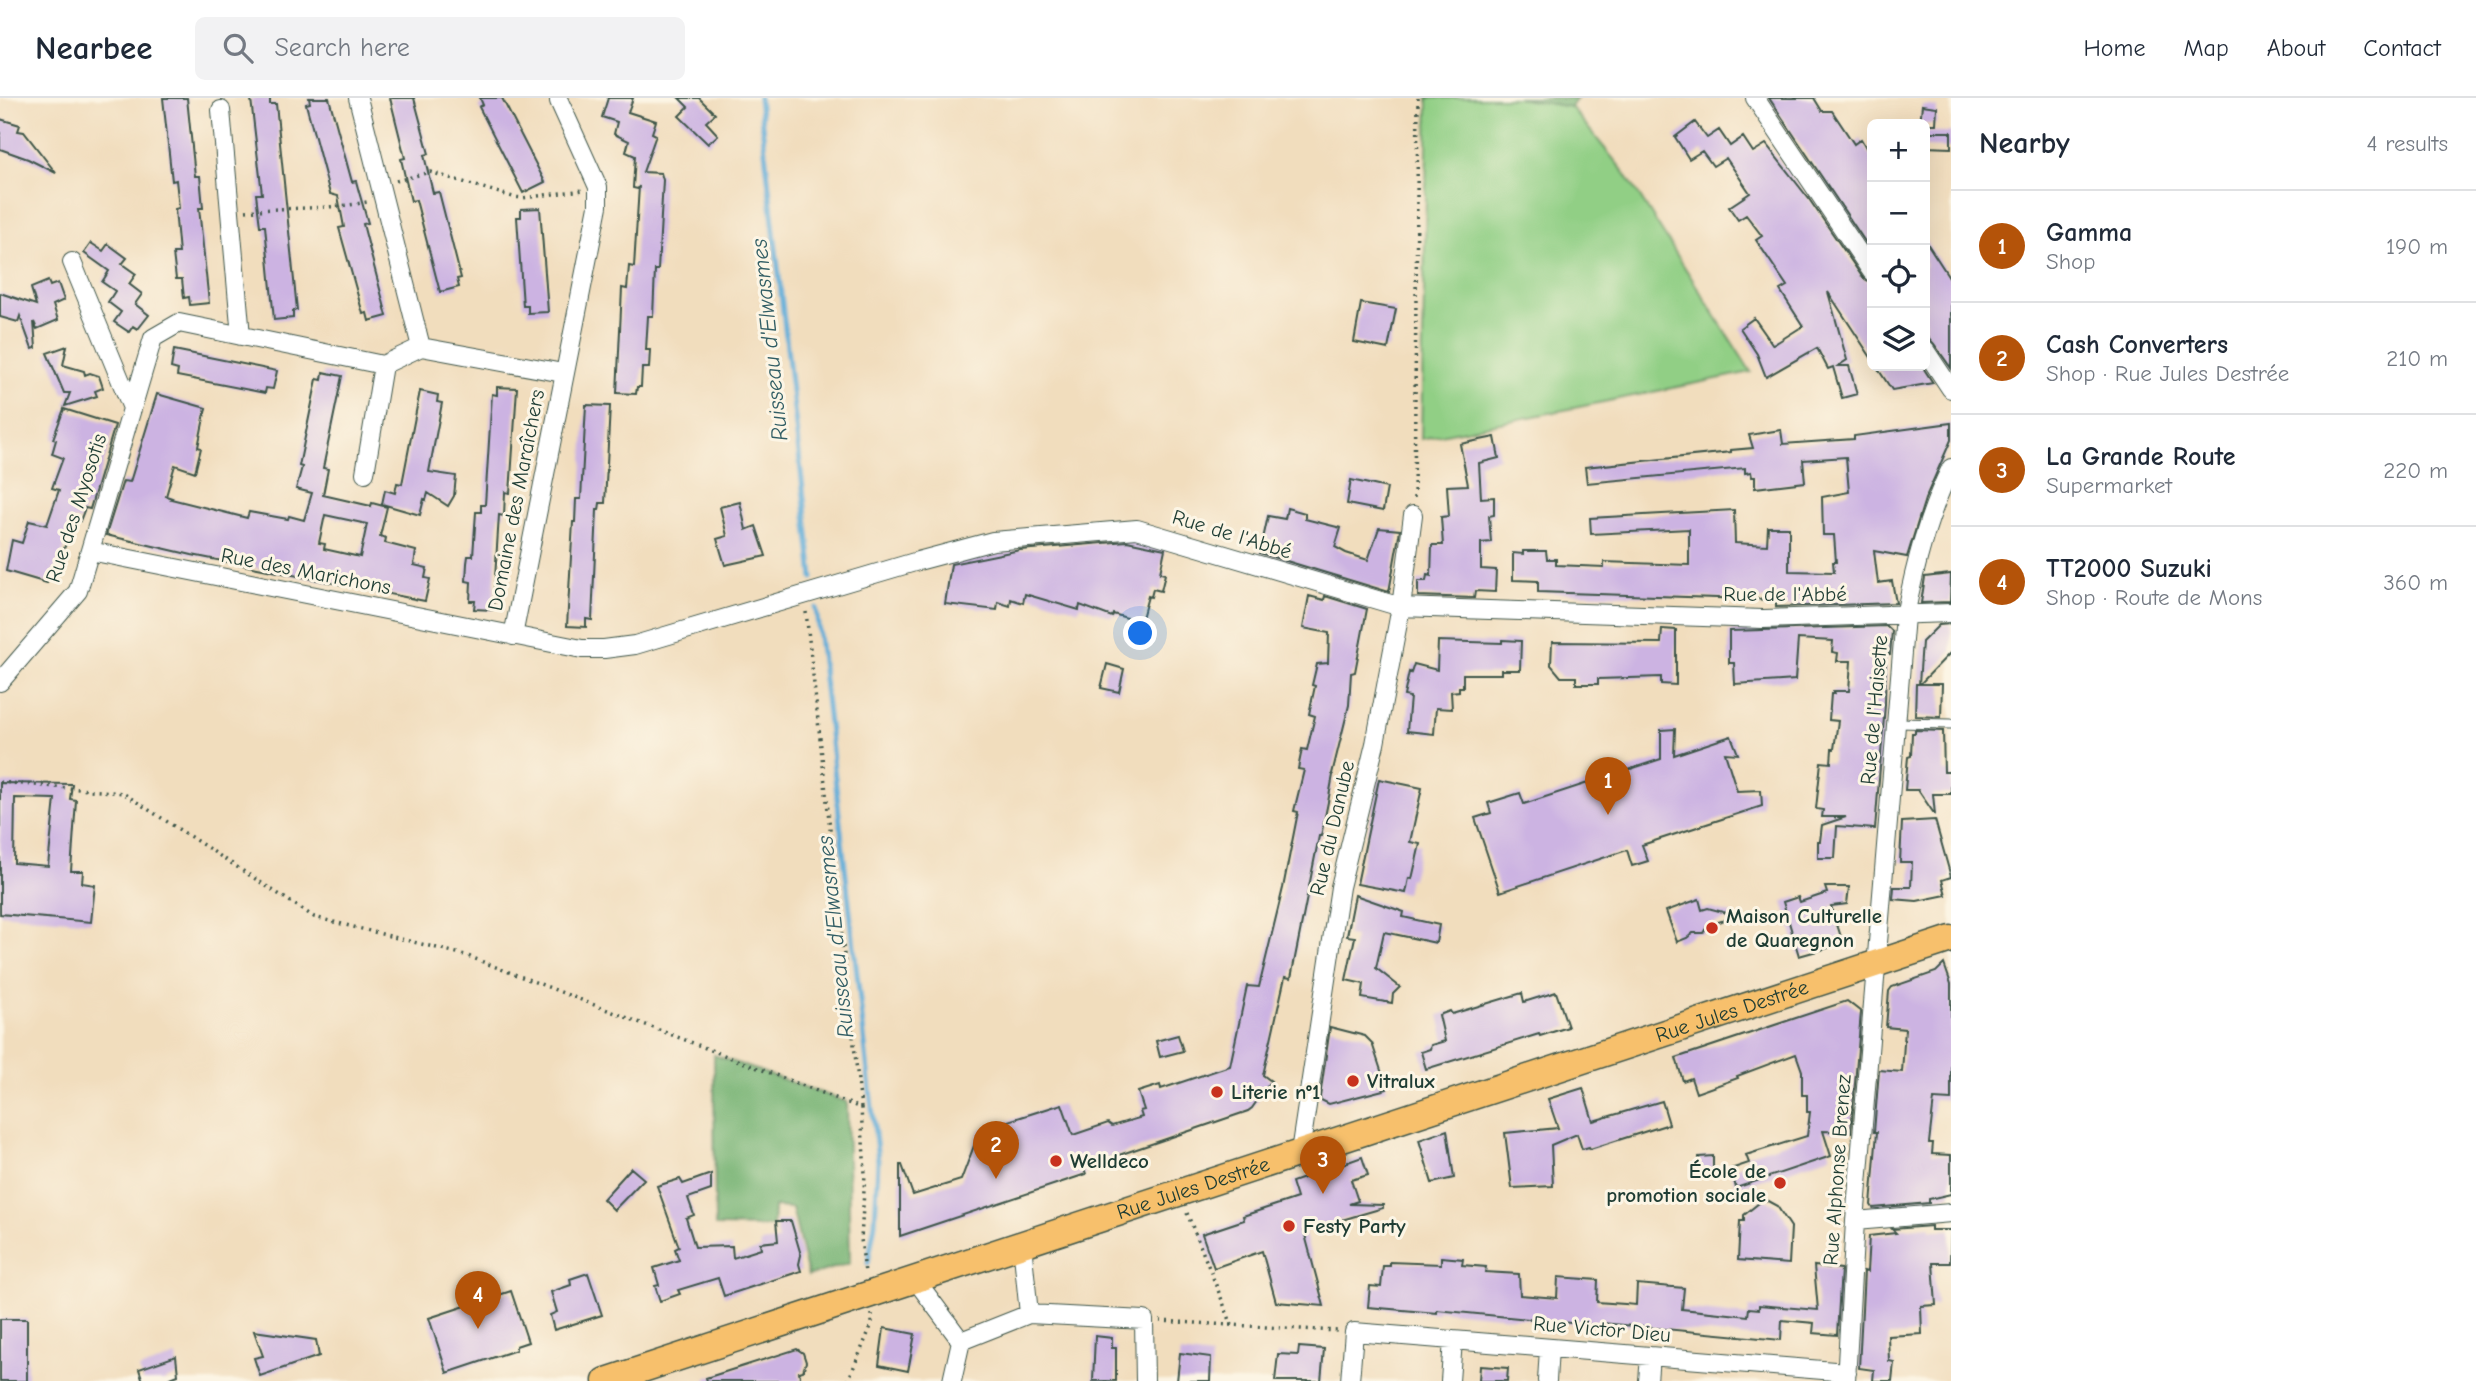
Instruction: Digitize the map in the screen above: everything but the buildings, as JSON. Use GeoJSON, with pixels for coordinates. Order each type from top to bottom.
{"type":"FeatureCollection","features":[{"type":"Feature","properties":{"kind":"main road","name":"Rue Jules Destrée"},"geometry":{"type":"LineString","coordinates":[[606,1381],[1951,939]]}},
{"type":"Feature","properties":{"kind":"street"},"geometry":{"type":"LineString","coordinates":[[221,110],[242,336],[383,365],[421,347],[358,98]]}},
{"type":"Feature","properties":{"kind":"street"},"geometry":{"type":"LineString","coordinates":[[1755,98],[1867,265]]}},
{"type":"Feature","properties":{"kind":"street","name":"Domaine des Maraîchers"},"geometry":{"type":"LineString","coordinates":[[513,636],[598,206],[598,187],[559,101]]}},
{"type":"Feature","properties":{"kind":"street"},"geometry":{"type":"LineString","coordinates":[[72,262],[132,408]]}},
{"type":"Feature","properties":{"kind":"street","name":"Rue des Myosotis"},"geometry":{"type":"LineString","coordinates":[[0,682],[78,591],[153,338],[179,323],[242,336]]}},
{"type":"Feature","properties":{"kind":"street","name":"Domaine des Maraîchers"},"geometry":{"type":"LineString","coordinates":[[421,347],[563,373]]}},
{"type":"Feature","properties":{"kind":"street"},"geometry":{"type":"LineString","coordinates":[[1930,358],[1951,390]]}},
{"type":"Feature","properties":{"kind":"street"},"geometry":{"type":"LineString","coordinates":[[365,473],[383,365]]}},
{"type":"Feature","properties":{"kind":"street","name":"Rue de l'Haisette"},"geometry":{"type":"LineString","coordinates":[[1876,963],[1905,616],[1928,529],[1951,468]]}},
{"type":"Feature","properties":{"kind":"street","name":"Rue du Danube"},"geometry":{"type":"LineString","coordinates":[[1300,1152],[1340,887],[1375,744],[1401,607],[1413,515]]}},
{"type":"Feature","properties":{"kind":"street","name":"Rue de l'Abbé"},"geometry":{"type":"LineString","coordinates":[[513,636],[582,649],[619,648],[993,541],[1137,529],[1401,607],[1763,619],[1951,613]]}},
{"type":"Feature","properties":{"kind":"street","name":"Rue des Marichons"},"geometry":{"type":"LineString","coordinates":[[90,551],[513,636]]}},
{"type":"Feature","properties":{"kind":"street","name":"Rue Alphonse Brenez"},"geometry":{"type":"LineString","coordinates":[[1846,1376],[1855,1221],[1876,963]]}},
{"type":"Feature","properties":{"kind":"street"},"geometry":{"type":"LineString","coordinates":[[1855,1221],[1951,1213]]}},
{"type":"Feature","properties":{"kind":"street"},"geometry":{"type":"LineString","coordinates":[[1022,1244],[1030,1314]]}},
{"type":"Feature","properties":{"kind":"street"},"geometry":{"type":"LineString","coordinates":[[915,1279],[961,1341],[952,1381]]}},
{"type":"Feature","properties":{"kind":"street"},"geometry":{"type":"LineString","coordinates":[[961,1341],[1030,1314],[1144,1320],[1145,1381]]}},
{"type":"Feature","properties":{"kind":"street"},"geometry":{"type":"LineString","coordinates":[[1350,1381],[1354,1332]]}},
{"type":"Feature","properties":{"kind":"street","name":"Rue Victor Dieu"},"geometry":{"type":"LineString","coordinates":[[1354,1332],[1650,1356],[1744,1372],[1846,1376]]}},
{"type":"Feature","properties":{"kind":"street"},"geometry":{"type":"LineString","coordinates":[[1450,1381],[1453,1340]]}},
{"type":"Feature","properties":{"kind":"street"},"geometry":{"type":"LineString","coordinates":[[1546,1381],[1549,1348]]}},
{"type":"Feature","properties":{"kind":"street"},"geometry":{"type":"LineString","coordinates":[[1648,1381],[1650,1356]]}},
{"type":"Feature","properties":{"kind":"lane"},"geometry":{"type":"LineString","coordinates":[[1896,723],[1951,724]]}},
{"type":"Feature","properties":{"kind":"path"},"geometry":{"type":"LineString","coordinates":[[1413,515],[1418,98]]}},
{"type":"Feature","properties":{"kind":"path"},"geometry":{"type":"LineString","coordinates":[[230,212],[282,208],[340,208],[368,202],[382,190],[430,173],[513,197],[598,187]]}},
{"type":"Feature","properties":{"kind":"path"},"geometry":{"type":"LineString","coordinates":[[803,595],[861,1108],[864,1174],[861,1239],[864,1270],[872,1293],[872,1324],[848,1381]]}},
{"type":"Feature","properties":{"kind":"path"},"geometry":{"type":"LineString","coordinates":[[0,782],[123,793],[314,917],[465,955],[861,1108]]}},
{"type":"Feature","properties":{"kind":"path"},"geometry":{"type":"LineString","coordinates":[[1178,1192],[1232,1325]]}},
{"type":"Feature","properties":{"kind":"path"},"geometry":{"type":"LineString","coordinates":[[1144,1320],[1354,1332]]}},
{"type":"Feature","properties":{"kind":"green space"},"geometry":{"type":"Polygon","coordinates":[[[1428,98],[1517,98],[1571,107],[1625,173],[1751,372],[1421,439],[1428,98]]]}},
{"type":"Feature","properties":{"kind":"green space"},"geometry":{"type":"Polygon","coordinates":[[[1517,98],[1577,98],[1571,107],[1517,98]]]}},
{"type":"Feature","properties":{"kind":"green space"},"geometry":{"type":"Polygon","coordinates":[[[714,1055],[847,1102],[850,1263],[808,1276],[792,1208],[774,1207],[773,1227],[715,1226],[714,1055]]]}},
{"type":"Feature","properties":{"kind":"waterway","name":"Ruisseau d'Elwasmes"},"geometry":{"type":"LineString","coordinates":[[759,98],[813,578]]}},
{"type":"Feature","properties":{"kind":"waterway","name":"Ruisseau d'Elwasmes"},"geometry":{"type":"LineString","coordinates":[[816,608],[878,1161],[875,1223],[868,1263]]}},
{"type":"Feature","properties":{"kind":"place","name":"Gamma"},"geometry":{"type":"Point","coordinates":[1608,815]}},
{"type":"Feature","properties":{"kind":"place","name":"Maison Culturelle de Quaregnon"},"geometry":{"type":"Point","coordinates":[1712,928]}},
{"type":"Feature","properties":{"kind":"place","name":"Vitralux"},"geometry":{"type":"Point","coordinates":[1353,1081]}},
{"type":"Feature","properties":{"kind":"place","name":"Literie n°1"},"geometry":{"type":"Point","coordinates":[1217,1092]}},
{"type":"Feature","properties":{"kind":"place","name":"Welldeco"},"geometry":{"type":"Point","coordinates":[1056,1161]}},
{"type":"Feature","properties":{"kind":"place","name":"Cash Converters"},"geometry":{"type":"Point","coordinates":[996,1179]}},
{"type":"Feature","properties":{"kind":"place","name":"École de promotion sociale"},"geometry":{"type":"Point","coordinates":[1780,1183]}},
{"type":"Feature","properties":{"kind":"place","name":"La Grande Route"},"geometry":{"type":"Point","coordinates":[1323,1194]}},
{"type":"Feature","properties":{"kind":"place","name":"Festy Party"},"geometry":{"type":"Point","coordinates":[1289,1226]}},
{"type":"Feature","properties":{"kind":"place","name":"TT2000 Suzuki"},"geometry":{"type":"Point","coordinates":[478,1329]}}]}
